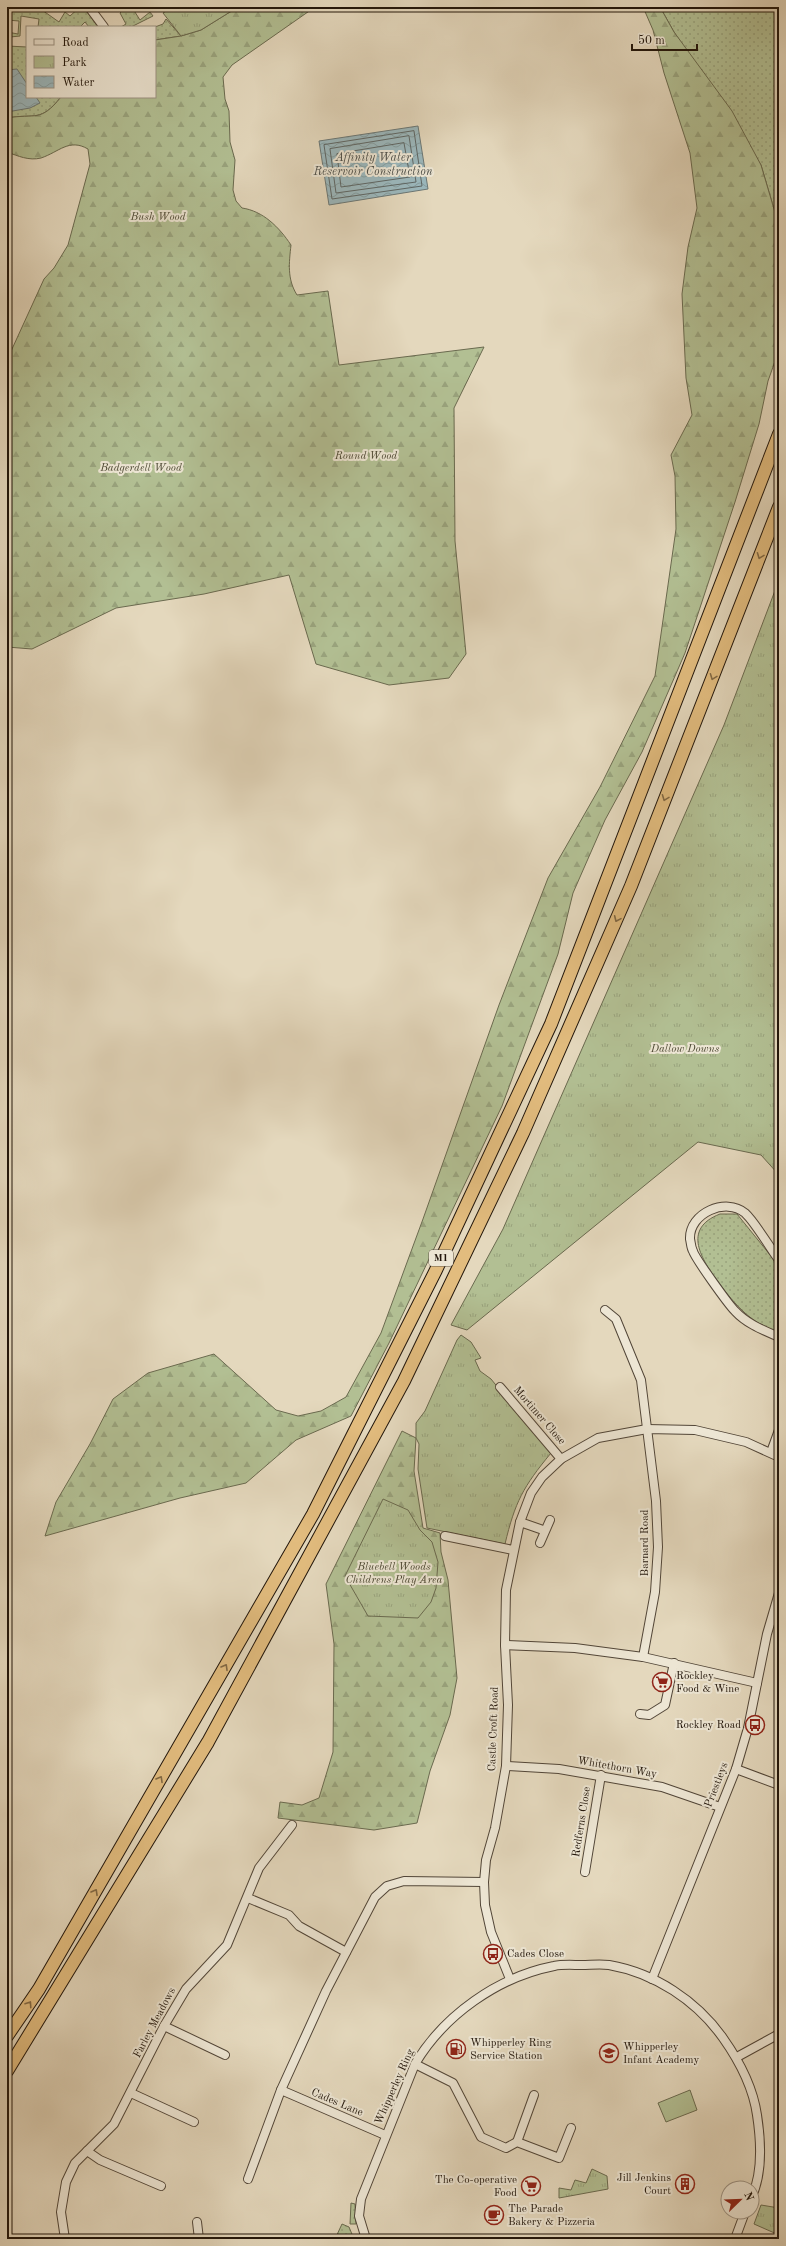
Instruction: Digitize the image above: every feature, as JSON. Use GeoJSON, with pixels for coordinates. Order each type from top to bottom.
{"type":"FeatureCollection","features":[{"type":"Feature","properties":{"kind":"highway","name":"M1"},"geometry":{"type":"LineString","coordinates":[[7,2036],[39,1989],[313,1514],[436,1270],[551,1024],[779,434]]}},
{"type":"Feature","properties":{"kind":"highway","name":"M1"},"geometry":{"type":"LineString","coordinates":[[7,2071],[208,1742],[404,1381],[523,1133],[631,886],[779,507]]}},
{"type":"Feature","properties":{"kind":"street"},"geometry":{"type":"LineString","coordinates":[[89,7],[103,26]]}},
{"type":"Feature","properties":{"kind":"street"},"geometry":{"type":"LineString","coordinates":[[779,1260],[745,1213],[735,1208],[717,1207],[704,1213],[694,1224],[690,1237],[693,1252],[734,1311],[754,1327],[779,1337]]}},
{"type":"Feature","properties":{"kind":"street","name":"Barnard Road"},"geometry":{"type":"LineString","coordinates":[[605,1310],[616,1319],[641,1380],[656,1501],[658,1547],[655,1592],[643,1657]]}},
{"type":"Feature","properties":{"kind":"street","name":"Mortimer Close"},"geometry":{"type":"LineString","coordinates":[[500,1387],[561,1459]]}},
{"type":"Feature","properties":{"kind":"street","name":"Castle Croft Road"},"geometry":{"type":"LineString","coordinates":[[510,1979],[491,1932],[485,1905],[484,1882],[486,1860],[506,1766],[508,1705],[505,1645],[506,1590],[513,1550],[520,1522],[531,1493],[542,1477],[561,1459],[598,1438],[647,1429],[695,1430],[746,1442],[771,1452],[779,1457]]}},
{"type":"Feature","properties":{"kind":"street"},"geometry":{"type":"LineString","coordinates":[[771,1452],[779,1430]]}},
{"type":"Feature","properties":{"kind":"street"},"geometry":{"type":"LineString","coordinates":[[540,1543],[544,1530],[550,1520]]}},
{"type":"Feature","properties":{"kind":"street"},"geometry":{"type":"LineString","coordinates":[[520,1522],[544,1530]]}},
{"type":"Feature","properties":{"kind":"street"},"geometry":{"type":"LineString","coordinates":[[445,1536],[513,1550]]}},
{"type":"Feature","properties":{"kind":"street","name":"Priestleys"},"geometry":{"type":"LineString","coordinates":[[652,1978],[736,1769],[748,1728],[767,1634],[779,1592]]}},
{"type":"Feature","properties":{"kind":"street"},"geometry":{"type":"LineString","coordinates":[[505,1645],[575,1648],[643,1657],[757,1683]]}},
{"type":"Feature","properties":{"kind":"street"},"geometry":{"type":"LineString","coordinates":[[640,1714],[649,1715],[665,1705],[674,1663]]}},
{"type":"Feature","properties":{"kind":"street","name":"Whitethorn Way"},"geometry":{"type":"LineString","coordinates":[[506,1766],[559,1769],[601,1775],[662,1787],[720,1808]]}},
{"type":"Feature","properties":{"kind":"street"},"geometry":{"type":"LineString","coordinates":[[736,1769],[779,1785]]}},
{"type":"Feature","properties":{"kind":"street","name":"Redferns Close"},"geometry":{"type":"LineString","coordinates":[[585,1872],[601,1775]]}},
{"type":"Feature","properties":{"kind":"street","name":"Farley Meadows"},"geometry":{"type":"LineString","coordinates":[[65,2239],[61,2212],[66,2182],[75,2163],[114,2124],[164,2026],[186,1989],[227,1945],[248,1898],[259,1868],[292,1825]]}},
{"type":"Feature","properties":{"kind":"street"},"geometry":{"type":"LineString","coordinates":[[248,2179],[281,2090],[346,1952],[375,1897],[387,1886],[404,1881],[484,1882]]}},
{"type":"Feature","properties":{"kind":"street"},"geometry":{"type":"LineString","coordinates":[[248,1898],[289,1915],[299,1926],[346,1952]]}},
{"type":"Feature","properties":{"kind":"street","name":"Whipperley Ring"},"geometry":{"type":"LineString","coordinates":[[366,2239],[359,2216],[361,2199],[385,2135],[415,2064],[440,2029],[480,1998],[510,1979],[555,1966],[608,1965],[652,1978],[684,1997],[708,2020],[737,2057],[753,2096],[758,2124],[759,2166],[756,2180]]}},
{"type":"Feature","properties":{"kind":"street"},"geometry":{"type":"LineString","coordinates":[[164,2026],[225,2055]]}},
{"type":"Feature","properties":{"kind":"street"},"geometry":{"type":"LineString","coordinates":[[737,2057],[779,2034]]}},
{"type":"Feature","properties":{"kind":"street"},"geometry":{"type":"LineString","coordinates":[[415,2064],[453,2083],[481,2137],[506,2148],[517,2142],[534,2095]]}},
{"type":"Feature","properties":{"kind":"street","name":"Cades Lane"},"geometry":{"type":"LineString","coordinates":[[281,2090],[385,2135]]}},
{"type":"Feature","properties":{"kind":"street"},"geometry":{"type":"LineString","coordinates":[[131,2093],[194,2122]]}},
{"type":"Feature","properties":{"kind":"street"},"geometry":{"type":"LineString","coordinates":[[517,2142],[559,2158],[571,2128]]}},
{"type":"Feature","properties":{"kind":"street"},"geometry":{"type":"LineString","coordinates":[[87,2151],[100,2160],[161,2186]]}},
{"type":"Feature","properties":{"kind":"street"},"geometry":{"type":"LineString","coordinates":[[735,2239],[742,2220]]}},
{"type":"Feature","properties":{"kind":"street"},"geometry":{"type":"LineString","coordinates":[[197,2222],[199,2239]]}},
{"type":"Feature","properties":{"kind":"green space"},"geometry":{"type":"Polygon","coordinates":[[[7,7],[44,7],[42,10],[59,22],[65,12],[70,16],[80,7],[87,12],[97,26],[88,26],[85,22],[81,26],[38,26],[39,19],[21,16],[20,36],[10,37],[7,32],[18,34],[19,21],[7,20],[7,7]]]}},
{"type":"Feature","properties":{"kind":"green space"},"geometry":{"type":"Polygon","coordinates":[[[126,7],[135,7],[133,9],[140,20],[150,12],[153,16],[133,26],[123,26],[126,24],[120,13],[126,7]]]}},
{"type":"Feature","properties":{"kind":"green space"},"geometry":{"type":"Polygon","coordinates":[[[173,7],[238,7],[201,30],[181,36],[163,13],[173,7]]]}},
{"type":"Feature","properties":{"kind":"green space"},"geometry":{"type":"Polygon","coordinates":[[[238,7],[315,7],[232,65],[223,77],[225,99],[229,111],[230,142],[235,160],[233,190],[236,201],[242,208],[264,216],[276,226],[291,245],[289,265],[290,277],[297,295],[328,291],[339,365],[484,347],[454,408],[455,541],[466,654],[449,678],[389,685],[316,664],[289,575],[204,594],[116,608],[32,649],[7,647],[7,360],[44,279],[54,268],[68,245],[90,164],[88,149],[75,145],[64,147],[37,159],[24,158],[7,152],[7,118],[42,114],[48,111],[60,98],[156,98],[156,40],[181,36],[201,30],[238,7]]]}},
{"type":"Feature","properties":{"kind":"green space"},"geometry":{"type":"Polygon","coordinates":[[[643,7],[660,7],[674,32],[732,111],[761,165],[779,226],[779,350],[768,381],[759,424],[735,502],[685,653],[642,752],[605,820],[573,893],[558,954],[502,1106],[389,1343],[351,1416],[296,1440],[246,1483],[180,1498],[45,1536],[56,1502],[90,1444],[113,1399],[148,1373],[214,1354],[276,1410],[298,1416],[321,1411],[346,1397],[381,1333],[499,1005],[548,878],[600,787],[655,676],[676,529],[675,476],[671,455],[692,415],[686,378],[682,294],[688,247],[697,208],[690,153],[664,73],[653,30],[643,7]]]}},
{"type":"Feature","properties":{"kind":"green space"},"geometry":{"type":"Polygon","coordinates":[[[660,7],[779,7],[779,226],[761,165],[674,32],[660,7]]]}},
{"type":"Feature","properties":{"kind":"green space"},"geometry":{"type":"Polygon","coordinates":[[[166,19],[181,36],[156,40],[156,27],[163,24],[166,19]]]}},
{"type":"Feature","properties":{"kind":"green space"},"geometry":{"type":"Polygon","coordinates":[[[7,46],[26,47],[26,98],[60,98],[48,111],[42,114],[7,118],[7,46]]]}},
{"type":"Feature","properties":{"kind":"green space","name":"Dallow Downs"},"geometry":{"type":"Polygon","coordinates":[[[779,580],[779,1175],[761,1155],[698,1142],[467,1330],[451,1325],[503,1229],[724,725],[779,580]]]}},
{"type":"Feature","properties":{"kind":"green space"},"geometry":{"type":"Polygon","coordinates":[[[720,1214],[737,1214],[779,1266],[779,1334],[745,1313],[725,1291],[706,1265],[698,1246],[698,1236],[701,1228],[708,1220],[720,1214]]]}},
{"type":"Feature","properties":{"kind":"green space"},"geometry":{"type":"Polygon","coordinates":[[[461,1335],[471,1342],[481,1358],[475,1360],[480,1371],[491,1379],[551,1453],[533,1476],[521,1496],[512,1517],[505,1544],[427,1528],[418,1469],[419,1444],[416,1438],[416,1423],[425,1411],[457,1340],[461,1335]]]}},
{"type":"Feature","properties":{"kind":"green space"},"geometry":{"type":"Polygon","coordinates":[[[402,1431],[416,1438],[414,1471],[423,1528],[440,1533],[441,1552],[448,1580],[457,1678],[450,1715],[430,1771],[417,1823],[374,1830],[278,1818],[280,1802],[302,1805],[319,1798],[333,1752],[334,1644],[326,1584],[402,1431]]]}},
{"type":"Feature","properties":{"kind":"green space","name":"Bluebell Woods Childrens Play Area"},"geometry":{"type":"Polygon","coordinates":[[[383,1499],[408,1510],[420,1530],[432,1542],[438,1562],[436,1588],[431,1602],[418,1618],[368,1616],[345,1576],[383,1499]]]}},
{"type":"Feature","properties":{"kind":"green space"},"geometry":{"type":"Polygon","coordinates":[[[690,2090],[697,2110],[666,2122],[658,2103],[690,2090]]]}},
{"type":"Feature","properties":{"kind":"green space"},"geometry":{"type":"Polygon","coordinates":[[[592,2169],[607,2176],[608,2189],[559,2198],[559,2188],[571,2190],[575,2180],[586,2183],[592,2169]]]}},
{"type":"Feature","properties":{"kind":"green space"},"geometry":{"type":"Polygon","coordinates":[[[351,2203],[355,2204],[356,2224],[350,2224],[351,2203]]]}},
{"type":"Feature","properties":{"kind":"green space"},"geometry":{"type":"Polygon","coordinates":[[[761,2205],[779,2208],[779,2235],[754,2224],[755,2220],[760,2220],[761,2205]]]}},
{"type":"Feature","properties":{"kind":"green space"},"geometry":{"type":"Polygon","coordinates":[[[342,2224],[349,2227],[354,2239],[335,2239],[342,2224]]]}},
{"type":"Feature","properties":{"kind":"water"},"geometry":{"type":"Polygon","coordinates":[[[17,69],[26,82],[26,98],[37,98],[40,103],[30,108],[7,112],[7,70],[17,69]]]}},
{"type":"Feature","properties":{"kind":"water","name":"Affinity Water Reservoir Construction"},"geometry":{"type":"Polygon","coordinates":[[[418,126],[428,189],[329,205],[319,141],[418,126]]]}},
{"type":"Feature","properties":{"kind":"place","name":"Rockley Food & Wine"},"geometry":{"type":"Point","coordinates":[662,1682]}},
{"type":"Feature","properties":{"kind":"place","name":"Rockley Road"},"geometry":{"type":"Point","coordinates":[755,1725]}},
{"type":"Feature","properties":{"kind":"place","name":"Cades Close"},"geometry":{"type":"Point","coordinates":[493,1954]}},
{"type":"Feature","properties":{"kind":"place","name":"Whipperley Ring Service Station"},"geometry":{"type":"Point","coordinates":[456,2049]}},
{"type":"Feature","properties":{"kind":"place","name":"Whipperley Infant Academy"},"geometry":{"type":"Point","coordinates":[609,2053]}},
{"type":"Feature","properties":{"kind":"place","name":"Jill Jenkins Court"},"geometry":{"type":"Point","coordinates":[685,2184]}},
{"type":"Feature","properties":{"kind":"place","name":"The Co-operative Food"},"geometry":{"type":"Point","coordinates":[531,2186]}},
{"type":"Feature","properties":{"kind":"place","name":"The Parade Bakery & Pizzeria"},"geometry":{"type":"Point","coordinates":[494,2215]}},
{"type":"Feature","properties":{"kind":"park label","name":"Bush Wood"},"geometry":{"type":"Point","coordinates":[158,217]}},
{"type":"Feature","properties":{"kind":"park label","name":"Round Wood"},"geometry":{"type":"Point","coordinates":[366,456]}},
{"type":"Feature","properties":{"kind":"park label","name":"Badgerdell Wood"},"geometry":{"type":"Point","coordinates":[141,468]}}]}
